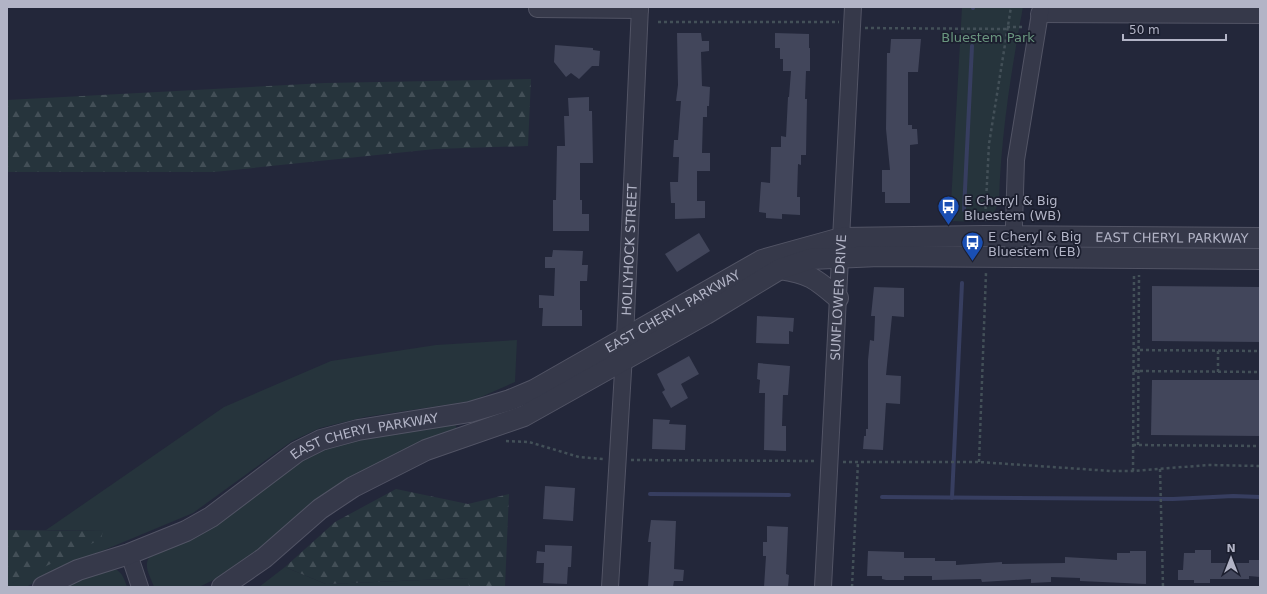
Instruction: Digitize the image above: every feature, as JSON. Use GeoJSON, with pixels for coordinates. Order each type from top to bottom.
{"type":"FeatureCollection","features":[{"type":"Feature","properties":{"kind":"street","name":"SUNFLOWER DRIVE"},"geometry":{"type":"LineString","coordinates":[[823,587],[853,7]]}},
{"type":"Feature","properties":{"kind":"street"},"geometry":{"type":"LineString","coordinates":[[536,9],[640,8]]}},
{"type":"Feature","properties":{"kind":"street","name":"HOLLYHOCK STREET"},"geometry":{"type":"LineString","coordinates":[[610,587],[625,338],[640,8]]}},
{"type":"Feature","properties":{"kind":"street"},"geometry":{"type":"LineString","coordinates":[[1013,257],[1016,160],[1040,11],[1260,15]]}},
{"type":"Feature","properties":{"kind":"street","name":"EAST CHERYL PARKWAY"},"geometry":{"type":"LineString","coordinates":[[44,587],[78,570],[129,554],[186,531],[205,520],[297,452],[321,440],[358,430],[470,412],[510,400],[552,380],[762,260],[841,247],[1013,236],[1260,238]]}},
{"type":"Feature","properties":{"kind":"street","name":"EAST CHERYL PARKWAY"},"geometry":{"type":"LineString","coordinates":[[222,587],[264,558],[320,509],[353,487],[426,450],[524,416],[706,314],[780,269],[841,247],[1013,257],[1260,259]]}},
{"type":"Feature","properties":{"kind":"street"},"geometry":{"type":"LineString","coordinates":[[780,269],[800,272],[817,279],[838,298]]}},
{"type":"Feature","properties":{"kind":"street"},"geometry":{"type":"LineString","coordinates":[[129,554],[140,587]]}},
{"type":"Feature","properties":{"kind":"path"},"geometry":{"type":"LineString","coordinates":[[985,221],[989,144],[1011,7]]}},
{"type":"Feature","properties":{"kind":"path"},"geometry":{"type":"LineString","coordinates":[[658,22],[833,22]]}},
{"type":"Feature","properties":{"kind":"path"},"geometry":{"type":"LineString","coordinates":[[870,28],[1027,27]]}},
{"type":"Feature","properties":{"kind":"path"},"geometry":{"type":"LineString","coordinates":[[1133,471],[1134,350],[1137,258]]}},
{"type":"Feature","properties":{"kind":"path"},"geometry":{"type":"LineString","coordinates":[[1137,258],[1139,350],[1138,445]]}},
{"type":"Feature","properties":{"kind":"path"},"geometry":{"type":"LineString","coordinates":[[979,462],[986,268]]}},
{"type":"Feature","properties":{"kind":"path"},"geometry":{"type":"LineString","coordinates":[[1134,350],[1260,351]]}},
{"type":"Feature","properties":{"kind":"path"},"geometry":{"type":"LineString","coordinates":[[1218,351],[1218,372]]}},
{"type":"Feature","properties":{"kind":"path"},"geometry":{"type":"LineString","coordinates":[[1134,371],[1260,372]]}},
{"type":"Feature","properties":{"kind":"path"},"geometry":{"type":"LineString","coordinates":[[505,441],[529,442],[579,457],[598,459]]}},
{"type":"Feature","properties":{"kind":"path"},"geometry":{"type":"LineString","coordinates":[[1133,445],[1260,446]]}},
{"type":"Feature","properties":{"kind":"path"},"geometry":{"type":"LineString","coordinates":[[635,460],[811,461]]}},
{"type":"Feature","properties":{"kind":"path"},"geometry":{"type":"LineString","coordinates":[[848,462],[979,462],[1133,471],[1208,465],[1260,466]]}},
{"type":"Feature","properties":{"kind":"path"},"geometry":{"type":"LineString","coordinates":[[852,587],[858,462]]}},
{"type":"Feature","properties":{"kind":"path"},"geometry":{"type":"LineString","coordinates":[[1160,469],[1163,587]]}},
{"type":"Feature","properties":{"kind":"green space","name":"Bluestem Park"},"geometry":{"type":"Polygon","coordinates":[[[962,7],[1023,7],[1007,104],[999,201],[996,209],[986,218],[973,221],[950,221],[962,7]]]}},
{"type":"Feature","properties":{"kind":"green space"},"geometry":{"type":"Polygon","coordinates":[[[531,79],[528,146],[435,149],[214,172],[7,172],[7,100],[325,83],[531,79]]]}},
{"type":"Feature","properties":{"kind":"green space"},"geometry":{"type":"Polygon","coordinates":[[[517,340],[515,382],[472,401],[365,417],[320,428],[292,441],[193,513],[66,566],[26,587],[7,587],[7,583],[12,583],[103,531],[46,530],[224,407],[331,361],[436,345],[517,340]]]}},
{"type":"Feature","properties":{"kind":"green space"},"geometry":{"type":"Polygon","coordinates":[[[455,422],[457,431],[256,554],[232,571],[199,587],[154,587],[147,568],[148,560],[153,551],[295,463],[339,442],[455,422]]]}},
{"type":"Feature","properties":{"kind":"green space"},"geometry":{"type":"Polygon","coordinates":[[[396,489],[468,504],[509,494],[505,587],[469,587],[468,578],[326,584],[285,567],[335,522],[396,489]]]}},
{"type":"Feature","properties":{"kind":"green space"},"geometry":{"type":"Polygon","coordinates":[[[7,530],[103,531],[101,539],[12,583],[7,583],[7,530]]]}},
{"type":"Feature","properties":{"kind":"green space"},"geometry":{"type":"Polygon","coordinates":[[[109,567],[119,571],[127,587],[57,587],[109,567]]]}},
{"type":"Feature","properties":{"kind":"green space"},"geometry":{"type":"Polygon","coordinates":[[[285,567],[326,584],[469,578],[469,587],[259,587],[285,567]]]}},
{"type":"Feature","properties":{"kind":"building"},"geometry":{"type":"Polygon","coordinates":[[[677,33],[701,33],[702,41],[709,41],[709,51],[701,52],[702,86],[710,87],[707,117],[703,117],[702,153],[710,153],[710,171],[697,171],[697,201],[705,201],[705,218],[675,219],[675,203],[671,203],[670,182],[678,182],[679,157],[673,157],[674,140],[678,140],[681,101],[676,101],[678,85],[677,33]]]}},
{"type":"Feature","properties":{"kind":"building"},"geometry":{"type":"Polygon","coordinates":[[[775,33],[809,34],[810,48],[810,71],[806,71],[806,155],[801,155],[801,165],[798,164],[797,197],[800,197],[800,215],[782,214],[782,219],[766,218],[766,213],[759,212],[761,182],[770,183],[771,147],[781,147],[781,136],[786,137],[791,71],[783,71],[783,59],[780,59],[780,48],[775,48],[775,33]]]}},
{"type":"Feature","properties":{"kind":"building"},"geometry":{"type":"Polygon","coordinates":[[[891,39],[921,39],[918,72],[908,72],[908,125],[912,125],[912,129],[917,129],[918,144],[910,145],[910,203],[885,203],[885,192],[882,192],[882,170],[890,170],[886,129],[887,53],[890,53],[891,39]]]}},
{"type":"Feature","properties":{"kind":"building"},"geometry":{"type":"Polygon","coordinates":[[[555,45],[593,48],[593,50],[600,51],[599,66],[592,66],[579,79],[571,73],[566,77],[554,62],[555,45]]]}},
{"type":"Feature","properties":{"kind":"building"},"geometry":{"type":"Polygon","coordinates":[[[589,97],[589,111],[592,111],[593,163],[580,163],[580,200],[582,200],[582,214],[589,214],[589,231],[553,231],[553,200],[556,200],[557,146],[565,146],[564,116],[569,116],[568,98],[589,97]]]}},
{"type":"Feature","properties":{"kind":"building"},"geometry":{"type":"Polygon","coordinates":[[[699,233],[710,251],[677,272],[665,254],[699,233]]]}},
{"type":"Feature","properties":{"kind":"building"},"geometry":{"type":"Polygon","coordinates":[[[553,250],[583,251],[582,265],[588,265],[587,281],[580,281],[580,310],[582,310],[582,326],[542,326],[543,308],[539,308],[539,295],[554,296],[555,268],[545,268],[545,257],[552,257],[553,250]]]}},
{"type":"Feature","properties":{"kind":"building"},"geometry":{"type":"Polygon","coordinates":[[[1152,286],[1260,287],[1260,342],[1152,341],[1152,286]]]}},
{"type":"Feature","properties":{"kind":"building"},"geometry":{"type":"Polygon","coordinates":[[[874,287],[904,288],[904,317],[892,316],[886,375],[901,376],[900,404],[886,403],[883,450],[863,449],[864,436],[866,436],[866,429],[868,429],[868,360],[870,340],[874,341],[875,316],[871,316],[874,287]]]}},
{"type":"Feature","properties":{"kind":"building"},"geometry":{"type":"Polygon","coordinates":[[[757,316],[794,318],[793,332],[789,331],[789,344],[756,343],[757,316]]]}},
{"type":"Feature","properties":{"kind":"building"},"geometry":{"type":"Polygon","coordinates":[[[689,356],[699,374],[681,384],[688,398],[671,408],[662,392],[665,390],[657,374],[689,356]]]}},
{"type":"Feature","properties":{"kind":"building"},"geometry":{"type":"Polygon","coordinates":[[[758,363],[790,366],[788,395],[783,395],[782,426],[786,426],[786,451],[764,450],[765,393],[759,393],[760,380],[757,379],[758,363]]]}},
{"type":"Feature","properties":{"kind":"building"},"geometry":{"type":"Polygon","coordinates":[[[1152,380],[1260,380],[1260,436],[1151,435],[1152,380]]]}},
{"type":"Feature","properties":{"kind":"building"},"geometry":{"type":"Polygon","coordinates":[[[653,419],[670,420],[669,424],[686,425],[685,450],[652,449],[653,419]]]}},
{"type":"Feature","properties":{"kind":"building"},"geometry":{"type":"Polygon","coordinates":[[[545,486],[575,488],[573,521],[543,519],[545,486]]]}},
{"type":"Feature","properties":{"kind":"building"},"geometry":{"type":"Polygon","coordinates":[[[651,520],[676,521],[674,569],[684,570],[683,581],[674,581],[673,587],[648,586],[651,542],[648,542],[651,520]]]}},
{"type":"Feature","properties":{"kind":"building"},"geometry":{"type":"Polygon","coordinates":[[[767,526],[788,527],[786,574],[789,575],[788,587],[764,587],[766,556],[763,556],[763,542],[767,542],[767,526]]]}},
{"type":"Feature","properties":{"kind":"building"},"geometry":{"type":"Polygon","coordinates":[[[545,545],[572,546],[571,567],[568,567],[567,584],[543,583],[544,563],[536,563],[537,551],[545,552],[545,545]]]}},
{"type":"Feature","properties":{"kind":"building"},"geometry":{"type":"Polygon","coordinates":[[[1195,550],[1211,550],[1211,563],[1249,563],[1249,560],[1260,560],[1260,577],[1249,576],[1249,579],[1210,579],[1210,583],[1194,583],[1194,580],[1178,580],[1178,570],[1183,570],[1184,553],[1195,553],[1195,550]]]}},
{"type":"Feature","properties":{"kind":"building"},"geometry":{"type":"Polygon","coordinates":[[[868,551],[904,552],[904,558],[935,558],[935,561],[956,561],[956,565],[1002,562],[1002,564],[1065,563],[1065,557],[1117,560],[1117,553],[1146,551],[1146,584],[1080,581],[1080,578],[1051,577],[1051,582],[1031,583],[1031,579],[982,582],[981,579],[932,580],[932,576],[904,576],[904,580],[886,580],[882,579],[882,576],[867,576],[868,551]]]}},
{"type":"Feature","properties":{"kind":"waterway"},"geometry":{"type":"LineString","coordinates":[[964,210],[972,46]]}},
{"type":"Feature","properties":{"kind":"waterway"},"geometry":{"type":"LineString","coordinates":[[952,498],[962,283]]}},
{"type":"Feature","properties":{"kind":"waterway"},"geometry":{"type":"LineString","coordinates":[[650,494],[789,495]]}},
{"type":"Feature","properties":{"kind":"waterway"},"geometry":{"type":"LineString","coordinates":[[882,497],[1173,499],[1233,496],[1260,497]]}},
{"type":"Feature","properties":{"kind":"place","name":"E Cheryl & Big Bluestem (WB)"},"geometry":{"type":"Point","coordinates":[948,226]}},
{"type":"Feature","properties":{"kind":"place","name":"E Cheryl & Big Bluestem (EB)"},"geometry":{"type":"Point","coordinates":[973,262]}}]}
